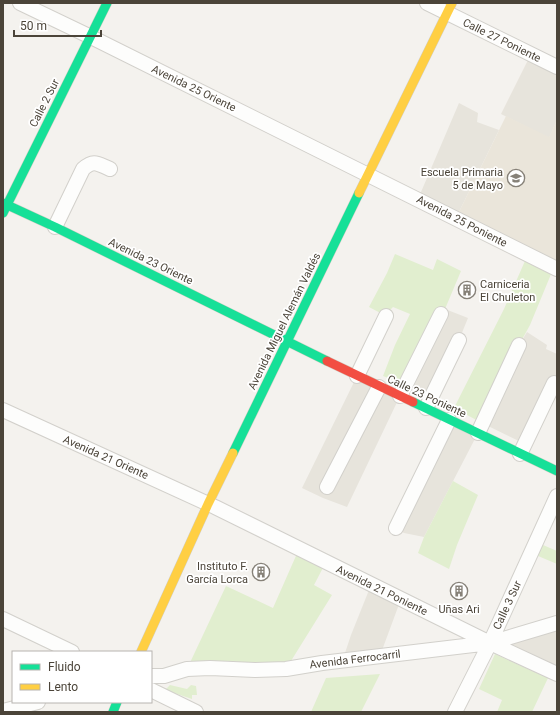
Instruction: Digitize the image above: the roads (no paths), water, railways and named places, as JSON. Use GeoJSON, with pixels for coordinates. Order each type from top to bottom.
{"type":"FeatureCollection","features":[{"type":"Feature","properties":{"kind":"main road","name":"Calle 2 Sur"},"geometry":{"type":"LineString","coordinates":[[4,207],[107,3]]}},
{"type":"Feature","properties":{"kind":"main road","name":"Avenida Miguel Alemán Valdés"},"geometry":{"type":"LineString","coordinates":[[140,651],[208,504],[450,8]]}},
{"type":"Feature","properties":{"kind":"main road","name":"Avenida 23 Oriente"},"geometry":{"type":"LineString","coordinates":[[4,207],[55,227],[288,341]]}},
{"type":"Feature","properties":{"kind":"main road","name":"Calle 23 Poniente"},"geometry":{"type":"LineString","coordinates":[[288,341],[379,387],[557,471]]}},
{"type":"Feature","properties":{"kind":"street","name":"Avenida 25 Oriente"},"geometry":{"type":"LineString","coordinates":[[20,3],[368,174]]}},
{"type":"Feature","properties":{"kind":"street","name":"Calle 27 Poniente"},"geometry":{"type":"LineString","coordinates":[[427,3],[450,8],[557,67]]}},
{"type":"Feature","properties":{"kind":"street"},"geometry":{"type":"LineString","coordinates":[[55,227],[83,169],[88,164],[97,163],[110,169]]}},
{"type":"Feature","properties":{"kind":"street","name":"Avenida 25 Poniente"},"geometry":{"type":"LineString","coordinates":[[368,174],[557,269]]}},
{"type":"Feature","properties":{"kind":"street"},"geometry":{"type":"LineString","coordinates":[[400,396],[441,314]]}},
{"type":"Feature","properties":{"kind":"street"},"geometry":{"type":"LineString","coordinates":[[357,376],[386,316]]}},
{"type":"Feature","properties":{"kind":"street"},"geometry":{"type":"LineString","coordinates":[[426,408],[459,340]]}},
{"type":"Feature","properties":{"kind":"street"},"geometry":{"type":"LineString","coordinates":[[478,433],[519,345]]}},
{"type":"Feature","properties":{"kind":"street"},"geometry":{"type":"LineString","coordinates":[[520,454],[554,384]]}},
{"type":"Feature","properties":{"kind":"street"},"geometry":{"type":"LineString","coordinates":[[327,487],[379,387]]}},
{"type":"Feature","properties":{"kind":"street","name":"Avenida 21 Oriente"},"geometry":{"type":"LineString","coordinates":[[3,410],[208,504]]}},
{"type":"Feature","properties":{"kind":"street"},"geometry":{"type":"LineString","coordinates":[[396,528],[449,420]]}},
{"type":"Feature","properties":{"kind":"street","name":"Calle 3 Sur"},"geometry":{"type":"LineString","coordinates":[[455,712],[490,643],[557,496]]}},
{"type":"Feature","properties":{"kind":"street","name":"Avenida 21 Poniente"},"geometry":{"type":"LineString","coordinates":[[208,504],[490,643],[557,674]]}},
{"type":"Feature","properties":{"kind":"street"},"geometry":{"type":"LineString","coordinates":[[3,619],[70,651]]}},
{"type":"Feature","properties":{"kind":"street","name":"Avenida Ferrocarril"},"geometry":{"type":"LineString","coordinates":[[152,676],[164,676],[187,669],[286,669],[322,663],[490,643],[557,623]]}},
{"type":"Feature","properties":{"kind":"street"},"geometry":{"type":"LineString","coordinates":[[152,690],[196,712]]}},
{"type":"Feature","properties":{"kind":"street"},"geometry":{"type":"LineString","coordinates":[[3,711],[34,703]]}},
{"type":"Feature","properties":{"kind":"place","name":"Escuela Primaria 5 de Mayo"},"geometry":{"type":"Point","coordinates":[516,178]}},
{"type":"Feature","properties":{"kind":"place","name":"Carniceria El Chuleton"},"geometry":{"type":"Point","coordinates":[467,290]}},
{"type":"Feature","properties":{"kind":"place","name":"Instituto F. García Lorca"},"geometry":{"type":"Point","coordinates":[261,572]}},
{"type":"Feature","properties":{"kind":"place","name":"Uñas Ari"},"geometry":{"type":"Point","coordinates":[459,591]}}]}
